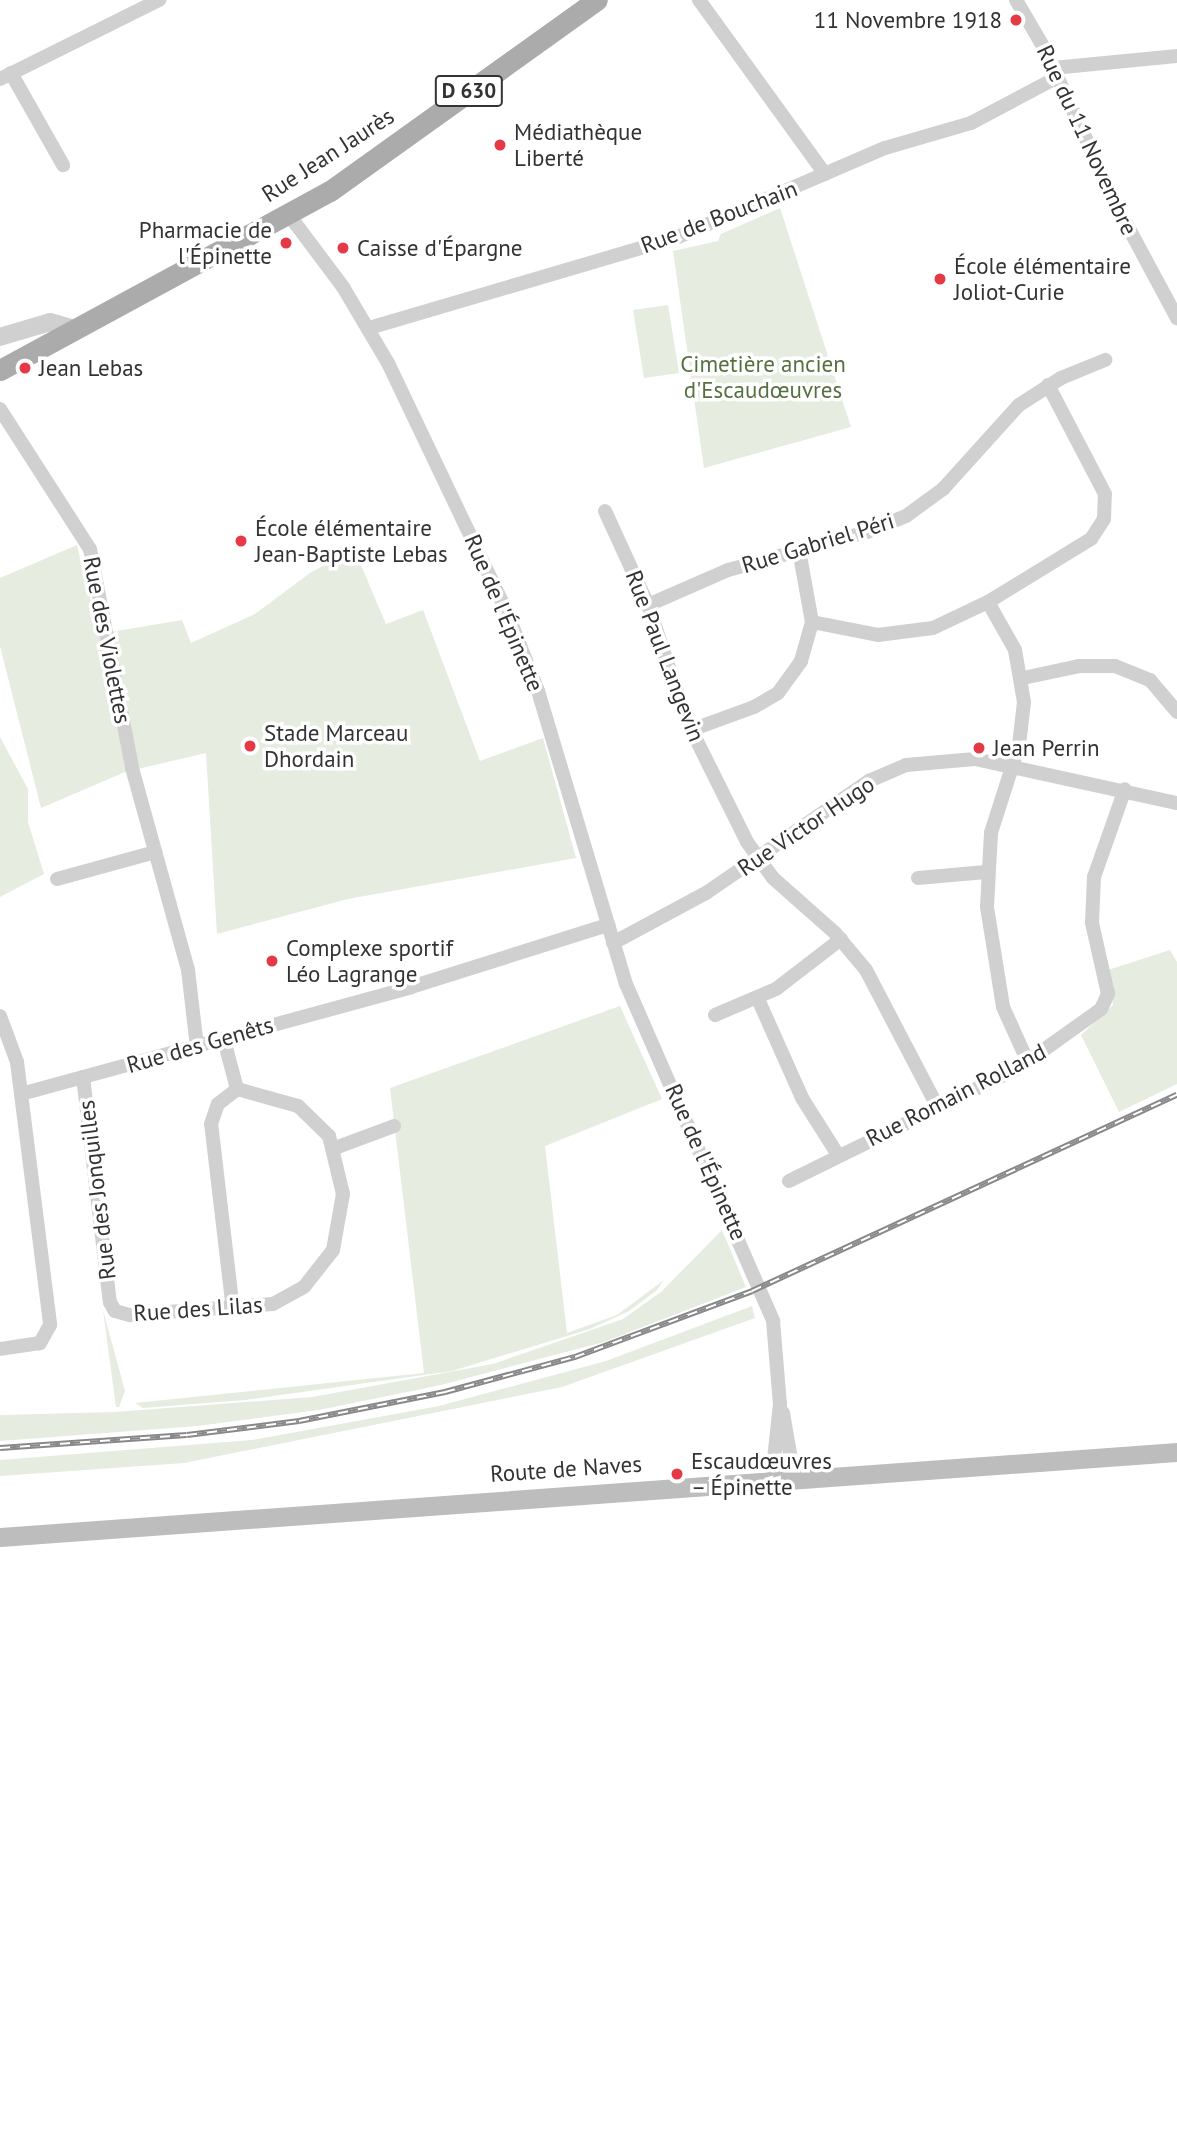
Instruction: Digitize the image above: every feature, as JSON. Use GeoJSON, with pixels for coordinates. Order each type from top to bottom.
{"type":"FeatureCollection","features":[{"type":"Feature","properties":{"kind":"main road","name":"Rue Jean Jaurès"},"geometry":{"type":"LineString","coordinates":[[0,370],[289,215],[342,183],[597,0]]}},
{"type":"Feature","properties":{"kind":"main road","name":"Route de Naves"},"geometry":{"type":"LineString","coordinates":[[0,1537],[772,1478],[1177,1452]]}},
{"type":"Feature","properties":{"kind":"street"},"geometry":{"type":"LineString","coordinates":[[62,165],[5,76],[159,0]]}},
{"type":"Feature","properties":{"kind":"street"},"geometry":{"type":"LineString","coordinates":[[699,0],[825,174]]}},
{"type":"Feature","properties":{"kind":"street","name":"Rue du 11 Novembre"},"geometry":{"type":"LineString","coordinates":[[1016,0],[1055,72],[1119,210],[1177,318]]}},
{"type":"Feature","properties":{"kind":"street"},"geometry":{"type":"LineString","coordinates":[[1055,72],[1177,56]]}},
{"type":"Feature","properties":{"kind":"street","name":"Rue de Bouchain"},"geometry":{"type":"LineString","coordinates":[[369,328],[678,237],[885,148],[979,120],[1055,72]]}},
{"type":"Feature","properties":{"kind":"street","name":"Rue de l'Épinette"},"geometry":{"type":"LineString","coordinates":[[289,215],[369,328],[511,622],[550,726],[631,996],[766,1301],[775,1335],[780,1404],[794,1477]]}},
{"type":"Feature","properties":{"kind":"street"},"geometry":{"type":"LineString","coordinates":[[0,337],[50,322],[74,328]]}},
{"type":"Feature","properties":{"kind":"street","name":"Rue Gabriel Péri"},"geometry":{"type":"LineString","coordinates":[[648,604],[728,570],[876,529],[917,510],[950,482],[1011,412],[1048,385],[1105,360]]}},
{"type":"Feature","properties":{"kind":"street"},"geometry":{"type":"LineString","coordinates":[[812,622],[878,635],[911,633],[944,625],[1085,544],[1104,519],[1107,503],[1098,476],[1048,385]]}},
{"type":"Feature","properties":{"kind":"street","name":"Rue des Violettes"},"geometry":{"type":"LineString","coordinates":[[0,409],[87,541],[130,758],[188,970],[197,1047]]}},
{"type":"Feature","properties":{"kind":"street","name":"Rue Paul Langevin"},"geometry":{"type":"LineString","coordinates":[[605,511],[648,604],[691,730],[757,859],[780,885],[841,939],[872,980],[916,1073],[938,1108]]}},
{"type":"Feature","properties":{"kind":"street"},"geometry":{"type":"LineString","coordinates":[[691,730],[754,707],[778,693],[801,662],[812,622],[799,550]]}},
{"type":"Feature","properties":{"kind":"street"},"geometry":{"type":"LineString","coordinates":[[988,602],[1012,641],[1023,678],[1023,723],[1013,765],[993,822],[986,872],[988,917],[1003,1007],[1028,1062]]}},
{"type":"Feature","properties":{"kind":"street"},"geometry":{"type":"LineString","coordinates":[[1023,678],[1079,666],[1115,666],[1150,680],[1177,712]]}},
{"type":"Feature","properties":{"kind":"street","name":"Rue Victor Hugo"},"geometry":{"type":"LineString","coordinates":[[613,943],[694,900],[859,787],[895,769],[952,758],[1013,765],[1177,803]]}},
{"type":"Feature","properties":{"kind":"street","name":"Rue Romain Rolland"},"geometry":{"type":"LineString","coordinates":[[789,1181],[1028,1062],[1104,1004],[1107,988],[1095,943],[1092,901],[1102,847],[1125,789]]}},
{"type":"Feature","properties":{"kind":"street"},"geometry":{"type":"LineString","coordinates":[[57,879],[155,852]]}},
{"type":"Feature","properties":{"kind":"street"},"geometry":{"type":"LineString","coordinates":[[918,878],[986,872]]}},
{"type":"Feature","properties":{"kind":"street","name":"Rue des Genêts"},"geometry":{"type":"LineString","coordinates":[[22,1094],[224,1040],[608,925]]}},
{"type":"Feature","properties":{"kind":"street"},"geometry":{"type":"LineString","coordinates":[[715,1016],[758,999],[793,978],[841,939]]}},
{"type":"Feature","properties":{"kind":"street","name":"Rue Romain Rolland"},"geometry":{"type":"LineString","coordinates":[[758,999],[802,1098],[838,1155]]}},
{"type":"Feature","properties":{"kind":"street"},"geometry":{"type":"LineString","coordinates":[[0,1016],[13,1045],[22,1094],[50,1325],[40,1343],[0,1349]]}},
{"type":"Feature","properties":{"kind":"street"},"geometry":{"type":"LineString","coordinates":[[224,1040],[237,1089],[218,1104],[211,1124],[233,1310]]}},
{"type":"Feature","properties":{"kind":"street","name":"Rue des Jonquilles"},"geometry":{"type":"LineString","coordinates":[[83,1077],[110,1302]]}},
{"type":"Feature","properties":{"kind":"street","name":"Rue des Lilas"},"geometry":{"type":"LineString","coordinates":[[110,1302],[124,1315],[233,1310],[281,1301],[304,1287],[325,1265],[342,1213],[335,1148],[318,1122],[298,1106],[237,1089]]}},
{"type":"Feature","properties":{"kind":"street"},"geometry":{"type":"LineString","coordinates":[[335,1148],[394,1126]]}},
{"type":"Feature","properties":{"kind":"street","name":"Rue de l'Épinette"},"geometry":{"type":"LineString","coordinates":[[772,1478],[780,1404]]}},
{"type":"Feature","properties":{"kind":"green space","name":"Cimetière ancien d'Escaudœuvres"},"geometry":{"type":"Polygon","coordinates":[[[780,208],[851,427],[704,468],[673,251],[718,241],[721,234],[780,208]]]}},
{"type":"Feature","properties":{"kind":"green space"},"geometry":{"type":"Polygon","coordinates":[[[668,305],[679,373],[644,378],[633,310],[668,305]]]}},
{"type":"Feature","properties":{"kind":"green space","name":"Stade Marceau Dhordain"},"geometry":{"type":"Polygon","coordinates":[[[77,545],[99,634],[182,620],[191,643],[255,614],[310,573],[354,549],[386,624],[423,610],[480,761],[543,738],[576,858],[348,899],[217,934],[206,753],[125,772],[41,808],[0,646],[0,578],[77,545]]]}},
{"type":"Feature","properties":{"kind":"green space"},"geometry":{"type":"Polygon","coordinates":[[[0,737],[28,789],[28,822],[44,874],[0,897],[0,737]]]}},
{"type":"Feature","properties":{"kind":"green space"},"geometry":{"type":"Polygon","coordinates":[[[1170,950],[1177,962],[1177,1084],[1119,1112],[1081,1035],[1113,1005],[1108,970],[1170,950]]]}},
{"type":"Feature","properties":{"kind":"green space"},"geometry":{"type":"Polygon","coordinates":[[[620,1006],[662,1099],[545,1146],[567,1333],[617,1315],[664,1280],[657,1290],[629,1311],[590,1329],[452,1371],[245,1400],[143,1408],[135,1403],[424,1373],[390,1088],[620,1006]]]}},
{"type":"Feature","properties":{"kind":"green space"},"geometry":{"type":"Polygon","coordinates":[[[722,1230],[746,1287],[604,1342],[441,1385],[319,1410],[198,1426],[0,1441],[0,1415],[115,1412],[312,1397],[493,1364],[623,1319],[661,1292],[722,1230]]]}},
{"type":"Feature","properties":{"kind":"green space"},"geometry":{"type":"Polygon","coordinates":[[[752,1306],[755,1318],[562,1387],[184,1463],[0,1476],[0,1460],[252,1440],[439,1406],[606,1361],[752,1306]]]}},
{"type":"Feature","properties":{"kind":"green space"},"geometry":{"type":"Polygon","coordinates":[[[103,1310],[125,1391],[119,1407],[116,1407],[103,1310]]]}},
{"type":"Feature","properties":{"kind":"railway"},"geometry":{"type":"LineString","coordinates":[[0,1448],[187,1435],[299,1421],[445,1392],[575,1357],[752,1291],[1177,1095]]}},
{"type":"Feature","properties":{"kind":"place","name":"11 Novembre 1918"},"geometry":{"type":"Point","coordinates":[1016,20]}},
{"type":"Feature","properties":{"kind":"place","name":"Médiathèque Liberté"},"geometry":{"type":"Point","coordinates":[500,145]}},
{"type":"Feature","properties":{"kind":"place","name":"Pharmacie de l'Épinette"},"geometry":{"type":"Point","coordinates":[286,243]}},
{"type":"Feature","properties":{"kind":"place","name":"Caisse d'Épargne"},"geometry":{"type":"Point","coordinates":[343,248]}},
{"type":"Feature","properties":{"kind":"place","name":"École élémentaire Joliot-Curie"},"geometry":{"type":"Point","coordinates":[940,279]}},
{"type":"Feature","properties":{"kind":"place","name":"Jean Lebas"},"geometry":{"type":"Point","coordinates":[25,368]}},
{"type":"Feature","properties":{"kind":"place","name":"École élémentaire Jean-Baptiste Lebas"},"geometry":{"type":"Point","coordinates":[241,541]}},
{"type":"Feature","properties":{"kind":"place","name":"Stade Marceau Dhordain"},"geometry":{"type":"Point","coordinates":[250,746]}},
{"type":"Feature","properties":{"kind":"place","name":"Jean Perrin"},"geometry":{"type":"Point","coordinates":[979,748]}},
{"type":"Feature","properties":{"kind":"place","name":"Complexe sportif Léo Lagrange"},"geometry":{"type":"Point","coordinates":[272,961]}},
{"type":"Feature","properties":{"kind":"place","name":"Escaudœuvres – Épinette"},"geometry":{"type":"Point","coordinates":[677,1474]}}]}
